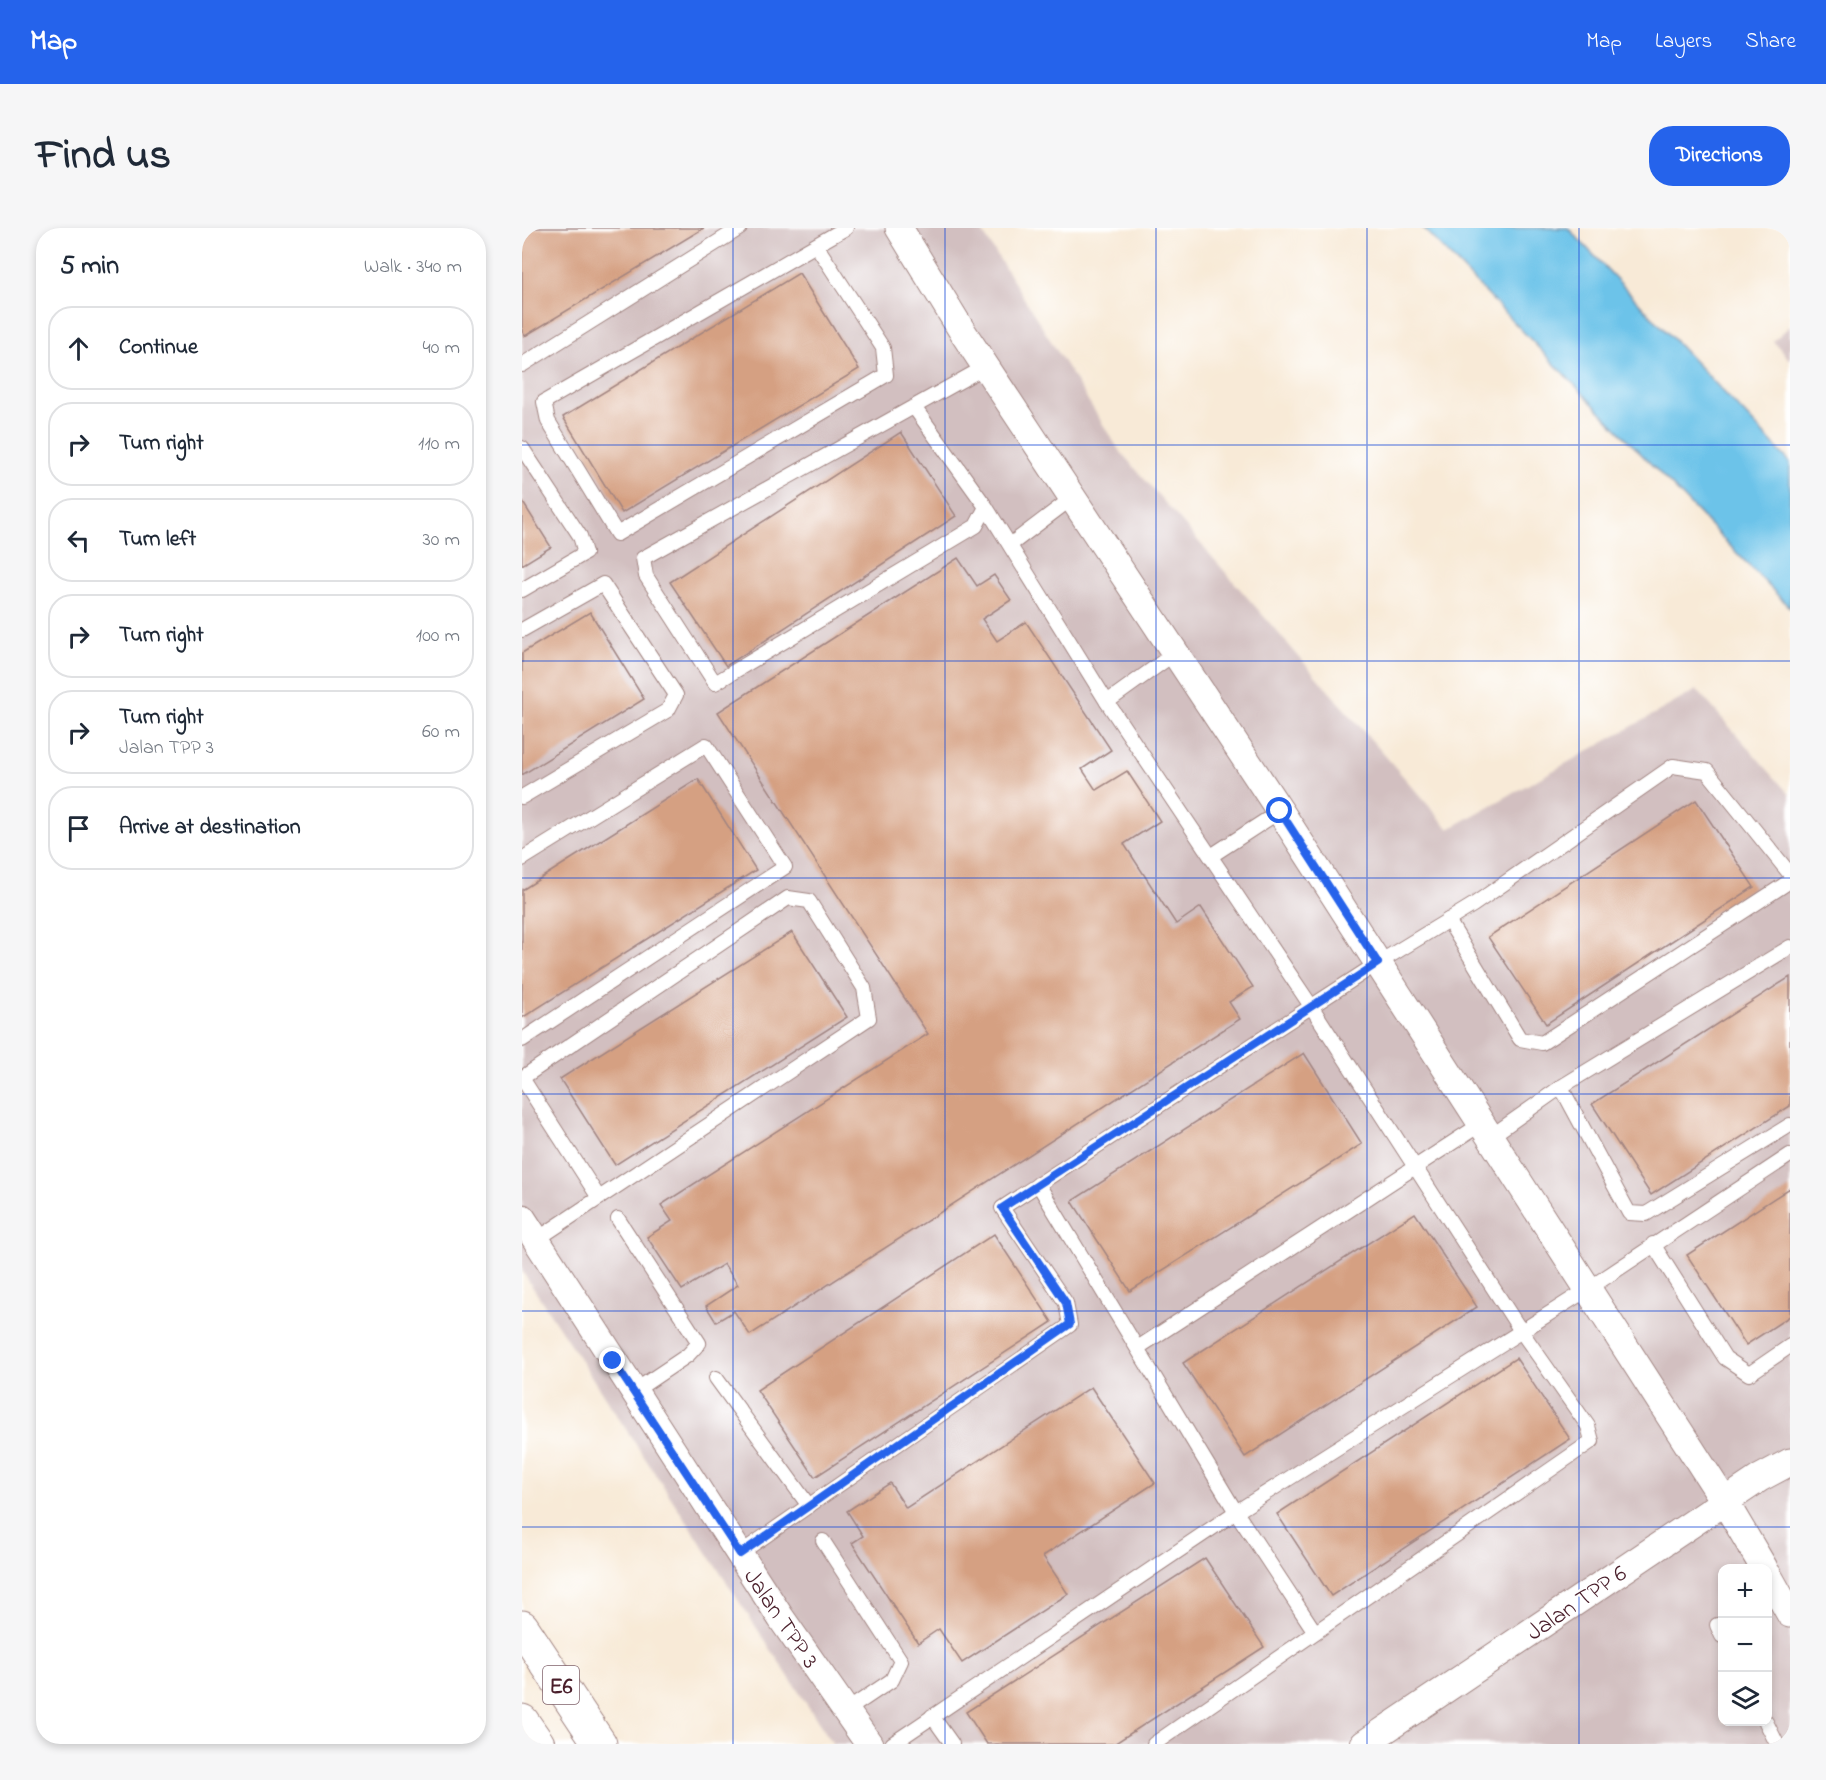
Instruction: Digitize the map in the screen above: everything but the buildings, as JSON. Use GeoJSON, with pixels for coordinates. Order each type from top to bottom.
{"type":"FeatureCollection","features":[{"type":"Feature","properties":{"kind":"highway","name":"E6"},"geometry":{"type":"LineString","coordinates":[[522,1627],[600,1744]]}},
{"type":"Feature","properties":{"kind":"highway","name":"E6"},"geometry":{"type":"LineString","coordinates":[[522,1721],[538,1744]]}},
{"type":"Feature","properties":{"kind":"street"},"geometry":{"type":"LineString","coordinates":[[899,228],[985,366],[1280,811],[1486,1130],[1725,1502],[1761,1564]]}},
{"type":"Feature","properties":{"kind":"street","name":"Jalan TPP 3"},"geometry":{"type":"LineString","coordinates":[[529,1229],[633,1392],[869,1744]]}},
{"type":"Feature","properties":{"kind":"street","name":"Jalan TPP 6"},"geometry":{"type":"LineString","coordinates":[[1364,1744],[1725,1502],[1790,1462]]}},
{"type":"Feature","properties":{"kind":"street"},"geometry":{"type":"LineString","coordinates":[[1772,1583],[1790,1614]]}},
{"type":"Feature","properties":{"kind":"lane"},"geometry":{"type":"LineString","coordinates":[[522,365],[740,228]]}},
{"type":"Feature","properties":{"kind":"lane"},"geometry":{"type":"LineString","coordinates":[[816,245],[883,348],[886,375],[617,534],[548,421],[544,402],[816,245],[846,228]]}},
{"type":"Feature","properties":{"kind":"lane"},"geometry":{"type":"LineString","coordinates":[[985,366],[643,558],[646,576],[715,682],[976,526],[986,507]]}},
{"type":"Feature","properties":{"kind":"lane"},"geometry":{"type":"LineString","coordinates":[[914,407],[986,507],[1107,702],[1311,1006],[1521,1331],[1588,1426],[1592,1441],[1154,1744]]}},
{"type":"Feature","properties":{"kind":"lane"},"geometry":{"type":"LineString","coordinates":[[522,448],[580,536],[585,553],[522,590]]}},
{"type":"Feature","properties":{"kind":"lane"},"geometry":{"type":"LineString","coordinates":[[1010,545],[1072,498]]}},
{"type":"Feature","properties":{"kind":"lane"},"geometry":{"type":"LineString","coordinates":[[522,630],[603,584],[676,695],[668,710],[522,797]]}},
{"type":"Feature","properties":{"kind":"lane"},"geometry":{"type":"LineString","coordinates":[[1107,702],[1175,653]]}},
{"type":"Feature","properties":{"kind":"lane"},"geometry":{"type":"LineString","coordinates":[[522,859],[706,745],[785,867],[522,1040]]}},
{"type":"Feature","properties":{"kind":"lane"},"geometry":{"type":"LineString","coordinates":[[740,1554],[1070,1324],[1066,1303],[1002,1208],[1311,1006],[1448,920],[1673,766],[1707,771],[1790,874]]}},
{"type":"Feature","properties":{"kind":"lane"},"geometry":{"type":"LineString","coordinates":[[1211,856],[1280,811]]}},
{"type":"Feature","properties":{"kind":"lane"},"geometry":{"type":"LineString","coordinates":[[1448,920],[1520,1039],[1542,1043],[1790,881]]}},
{"type":"Feature","properties":{"kind":"lane"},"geometry":{"type":"LineString","coordinates":[[529,1229],[599,1198],[869,1018],[864,988],[809,901],[788,898],[522,1078],[599,1198]]}},
{"type":"Feature","properties":{"kind":"lane"},"geometry":{"type":"LineString","coordinates":[[1139,1347],[1414,1168],[1561,1087],[1790,947]]}},
{"type":"Feature","properties":{"kind":"lane"},"geometry":{"type":"LineString","coordinates":[[1561,1087],[1629,1213],[1646,1214],[1790,1125]]}},
{"type":"Feature","properties":{"kind":"lane"},"geometry":{"type":"LineString","coordinates":[[892,1744],[1236,1512],[1588,1289],[1790,1155]]}},
{"type":"Feature","properties":{"kind":"lane"},"geometry":{"type":"LineString","coordinates":[[1038,1185],[1139,1347],[1236,1512],[1315,1632]]}},
{"type":"Feature","properties":{"kind":"lane"},"geometry":{"type":"LineString","coordinates":[[618,1219],[699,1342],[688,1355],[633,1392]]}},
{"type":"Feature","properties":{"kind":"lane"},"geometry":{"type":"LineString","coordinates":[[1653,1244],[1725,1358],[1749,1374],[1790,1346]]}},
{"type":"Feature","properties":{"kind":"lane"},"geometry":{"type":"LineString","coordinates":[[716,1378],[809,1506]]}},
{"type":"Feature","properties":{"kind":"lane"},"geometry":{"type":"LineString","coordinates":[[823,1540],[901,1661],[892,1680],[846,1711]]}},
{"type":"Feature","properties":{"kind":"lane"},"geometry":{"type":"LineString","coordinates":[[932,1716],[952,1744]]}},
{"type":"Feature","properties":{"kind":"lane"},"geometry":{"type":"LineString","coordinates":[[1768,1726],[1777,1744]]}},
{"type":"Feature","properties":{"kind":"shaded area"},"geometry":{"type":"Polygon","coordinates":[[[522,228],[980,228],[1119,450],[1449,829],[1697,690],[1790,795],[1790,1744],[833,1744],[522,1271],[522,228]]]}},
{"type":"Feature","properties":{"kind":"shaded area"},"geometry":{"type":"Polygon","coordinates":[[[1790,326],[1790,360],[1773,341],[1790,326]]]}},
{"type":"Feature","properties":{"kind":"water"},"geometry":{"type":"Polygon","coordinates":[[[1423,228],[1568,228],[1790,462],[1790,608],[1423,228]]]}},
{"type":"Feature","properties":{"kind":"route"},"geometry":{"type":"LineString","coordinates":[[613,1361],[740,1554],[1070,1324],[1066,1303],[1002,1208],[1378,963],[1280,811]]}}]}
